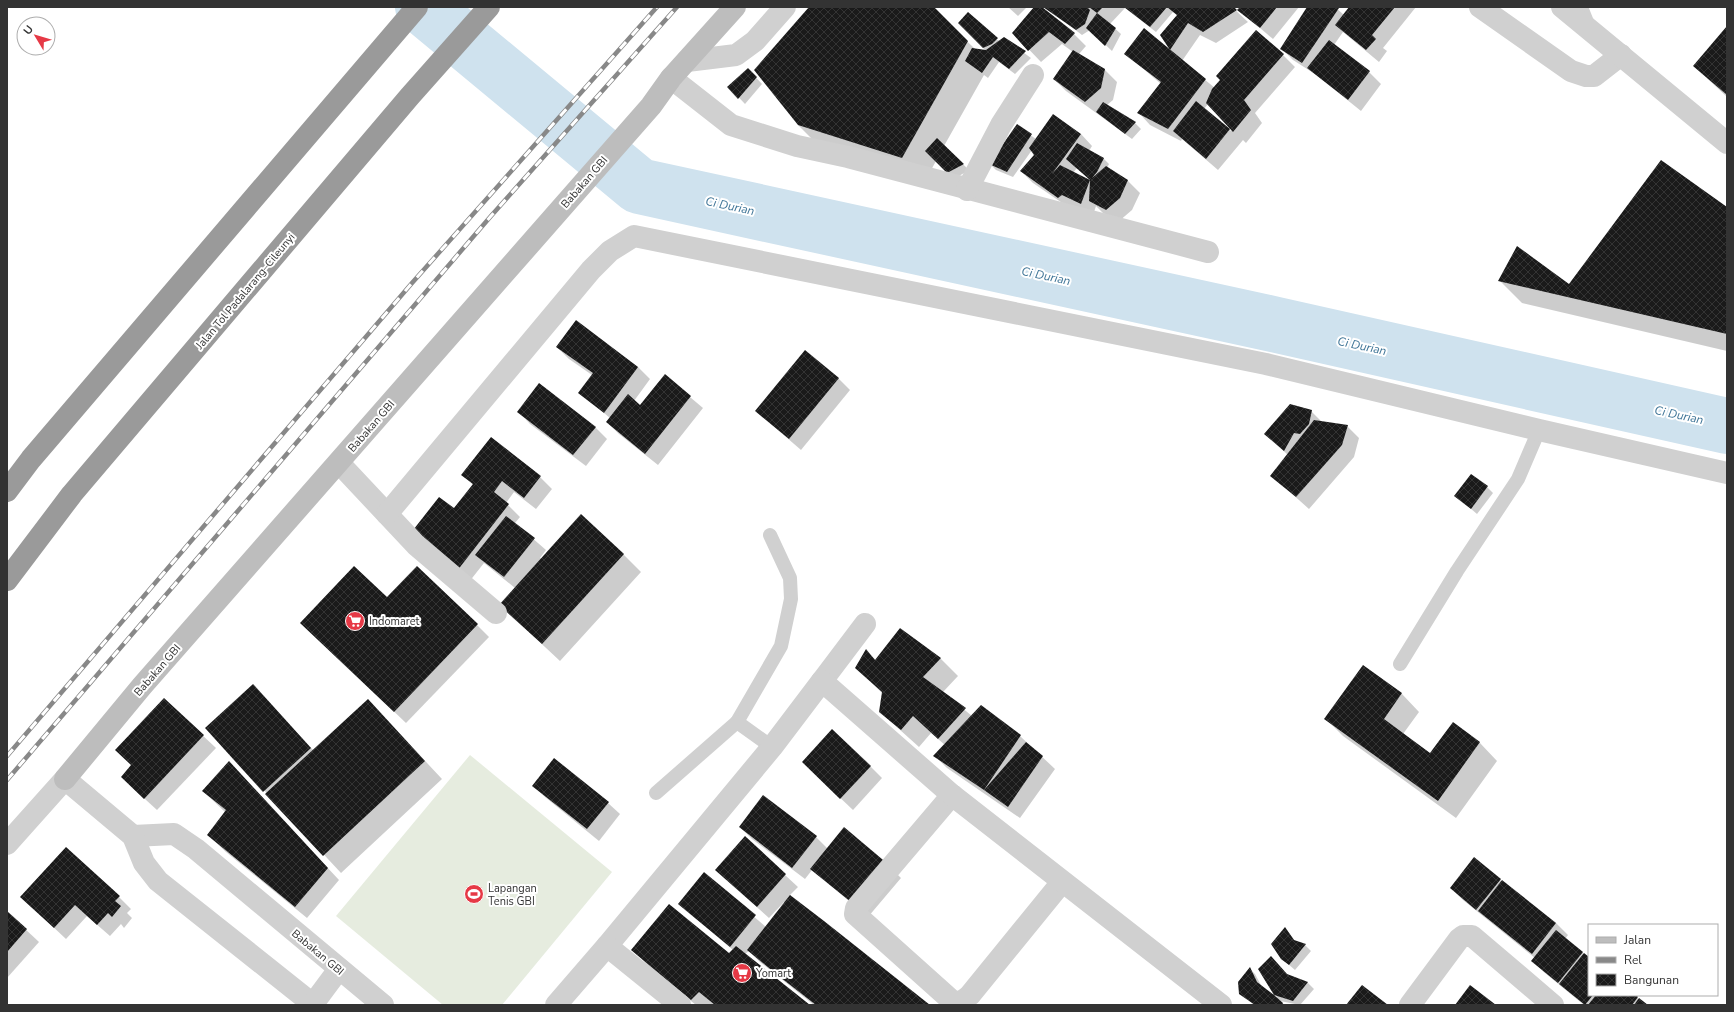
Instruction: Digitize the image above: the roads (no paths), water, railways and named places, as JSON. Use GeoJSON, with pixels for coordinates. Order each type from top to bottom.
{"type":"FeatureCollection","features":[{"type":"Feature","properties":{"kind":"highway"},"geometry":{"type":"LineString","coordinates":[[7,491],[36,453],[417,7]]}},
{"type":"Feature","properties":{"kind":"highway","name":"Jalan Tol Padalarang–Cileunyi"},"geometry":{"type":"LineString","coordinates":[[7,580],[72,494],[410,96],[489,7]]}},
{"type":"Feature","properties":{"kind":"street","name":"Babakan GBI"},"geometry":{"type":"LineString","coordinates":[[65,778],[142,686],[651,106],[671,78],[735,7]]}},
{"type":"Feature","properties":{"kind":"street"},"geometry":{"type":"LineString","coordinates":[[686,61],[736,55],[755,41],[785,7]]}},
{"type":"Feature","properties":{"kind":"street"},"geometry":{"type":"LineString","coordinates":[[1480,7],[1571,71],[1586,76],[1594,76],[1621,55]]}},
{"type":"Feature","properties":{"kind":"street"},"geometry":{"type":"LineString","coordinates":[[1562,7],[1727,143]]}},
{"type":"Feature","properties":{"kind":"street"},"geometry":{"type":"LineString","coordinates":[[967,190],[1001,125],[1033,75]]}},
{"type":"Feature","properties":{"kind":"street"},"geometry":{"type":"LineString","coordinates":[[671,78],[731,125],[797,146],[848,157],[967,190],[1208,252]]}},
{"type":"Feature","properties":{"kind":"street"},"geometry":{"type":"LineString","coordinates":[[388,514],[591,270],[610,251],[634,236],[1266,364],[1538,430],[1727,473]]}},
{"type":"Feature","properties":{"kind":"street"},"geometry":{"type":"LineString","coordinates":[[339,463],[416,545],[496,613]]}},
{"type":"Feature","properties":{"kind":"street"},"geometry":{"type":"LineString","coordinates":[[556,1005],[607,946],[772,747],[865,624]]}},
{"type":"Feature","properties":{"kind":"street"},"geometry":{"type":"LineString","coordinates":[[822,681],[952,795],[1062,882],[1206,1001]]}},
{"type":"Feature","properties":{"kind":"street"},"geometry":{"type":"LineString","coordinates":[[7,844],[65,778],[133,836],[144,863],[158,881],[313,1004],[339,969]]}},
{"type":"Feature","properties":{"kind":"street"},"geometry":{"type":"LineString","coordinates":[[952,795],[856,908],[855,914],[951,1000],[958,1003],[963,1002],[970,995],[1062,882]]}},
{"type":"Feature","properties":{"kind":"street","name":"Babakan GBI"},"geometry":{"type":"LineString","coordinates":[[133,836],[174,834],[196,849],[383,1005]]}},
{"type":"Feature","properties":{"kind":"street"},"geometry":{"type":"LineString","coordinates":[[1410,1005],[1459,939],[1466,936],[1472,936],[1553,1005]]}},
{"type":"Feature","properties":{"kind":"street"},"geometry":{"type":"LineString","coordinates":[[607,946],[680,1005]]}},
{"type":"Feature","properties":{"kind":"lane"},"geometry":{"type":"LineString","coordinates":[[1581,7],[1590,30]]}},
{"type":"Feature","properties":{"kind":"lane"},"geometry":{"type":"LineString","coordinates":[[1400,664],[1456,571],[1518,479],[1538,430]]}},
{"type":"Feature","properties":{"kind":"lane"},"geometry":{"type":"LineString","coordinates":[[656,794],[737,722],[780,646],[791,599],[790,578],[770,535]]}},
{"type":"Feature","properties":{"kind":"lane"},"geometry":{"type":"LineString","coordinates":[[737,722],[772,747]]}},
{"type":"Feature","properties":{"kind":"waterway","name":"Ci Durian"},"geometry":{"type":"LineString","coordinates":[[423,7],[639,186],[1277,325],[1727,426]]}},
{"type":"Feature","properties":{"kind":"railway"},"geometry":{"type":"LineString","coordinates":[[7,756],[412,283],[657,7]]}},
{"type":"Feature","properties":{"kind":"railway"},"geometry":{"type":"LineString","coordinates":[[7,780],[491,216],[677,7]]}},
{"type":"Feature","properties":{"kind":"place","name":"Indomaret"},"geometry":{"type":"Point","coordinates":[355,621]}},
{"type":"Feature","properties":{"kind":"place","name":"Lapangan Tenis GBI"},"geometry":{"type":"Point","coordinates":[474,894]}},
{"type":"Feature","properties":{"kind":"place","name":"Yomart"},"geometry":{"type":"Point","coordinates":[742,973]}}]}
